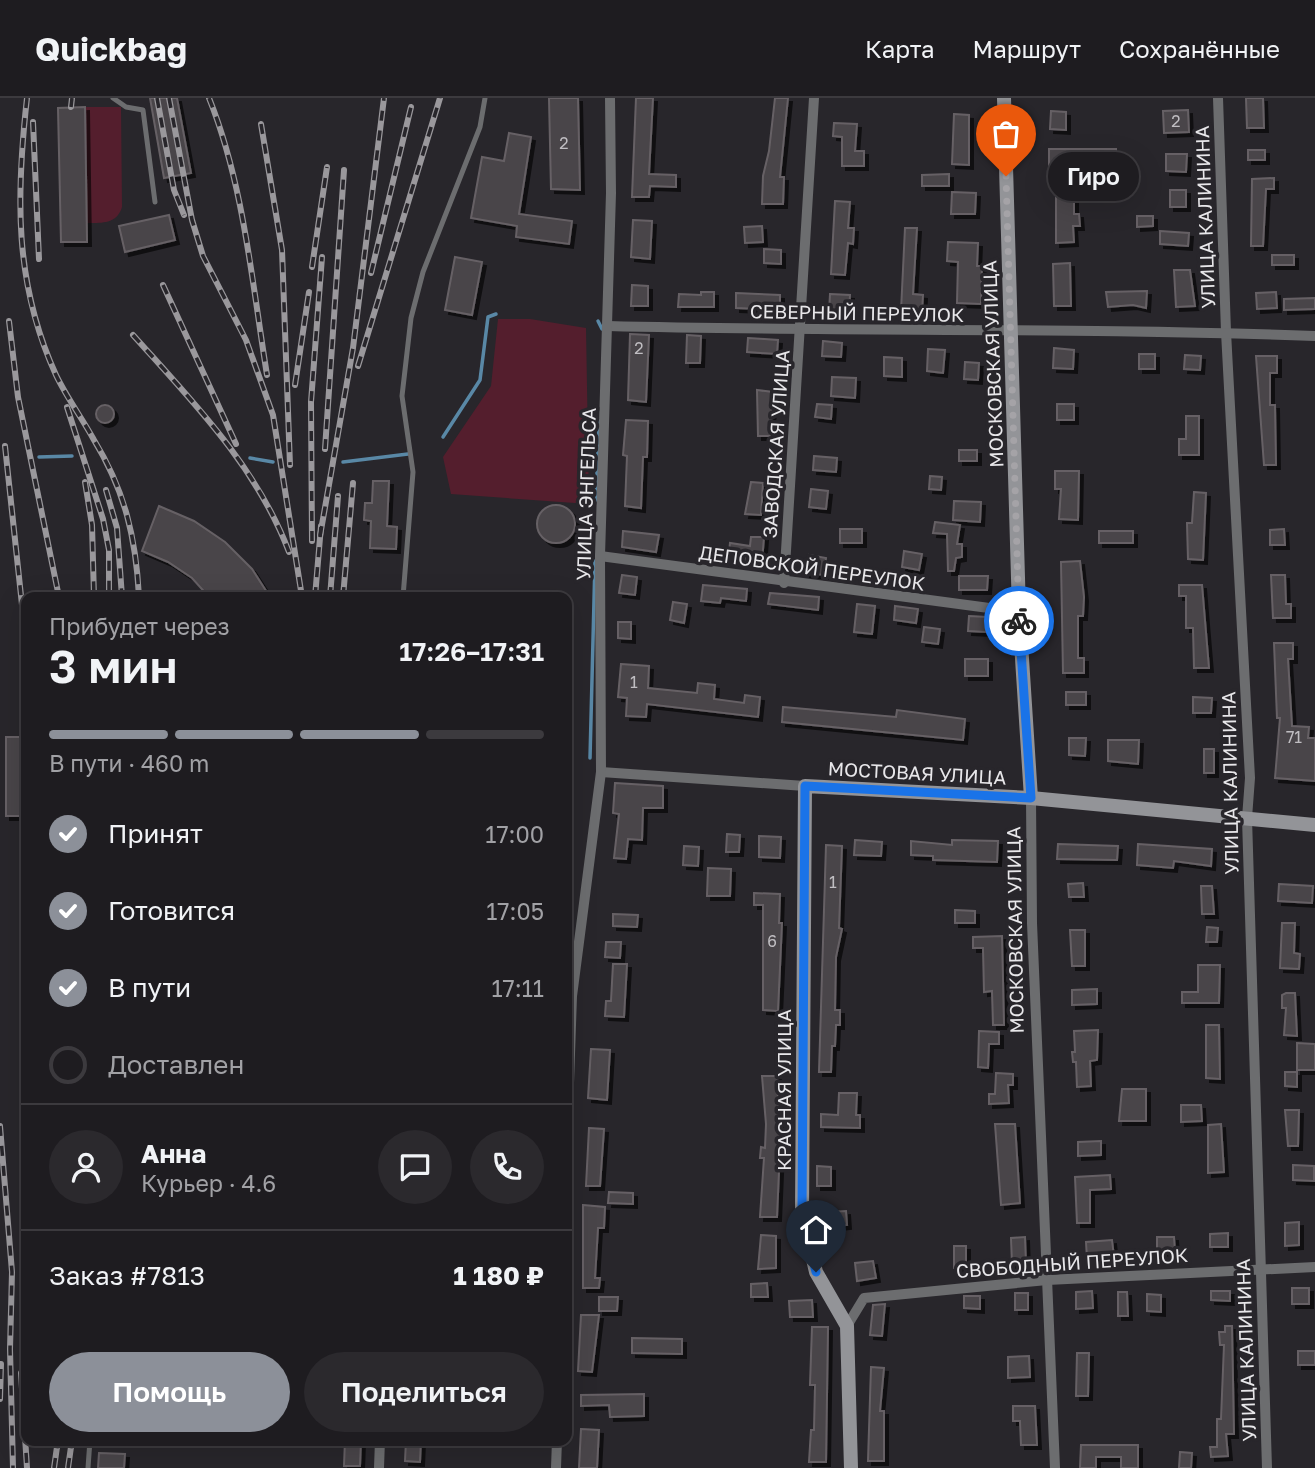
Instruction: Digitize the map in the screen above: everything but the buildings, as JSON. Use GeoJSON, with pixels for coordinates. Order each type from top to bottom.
{"type":"FeatureCollection","features":[{"type":"Feature","properties":{"kind":"main road","name":"МОСКОВСКАЯ УЛИЦА"},"geometry":{"type":"LineString","coordinates":[[1004,98],[1019,612],[1031,798]]}},
{"type":"Feature","properties":{"kind":"main road","name":"МОСТОВАЯ УЛИЦА"},"geometry":{"type":"LineString","coordinates":[[805,786],[1031,798],[1315,825]]}},
{"type":"Feature","properties":{"kind":"main road","name":"КРАСНАЯ УЛИЦА"},"geometry":{"type":"LineString","coordinates":[[805,786],[802,1212],[816,1272],[847,1326],[851,1468]]}},
{"type":"Feature","properties":{"kind":"street","name":"УЛИЦА ЭНГЕЛЬСА"},"geometry":{"type":"LineString","coordinates":[[572,975],[601,772],[600,556],[608,326],[610,98]]}},
{"type":"Feature","properties":{"kind":"street","name":"ЗАВОДСКАЯ УЛИЦА"},"geometry":{"type":"LineString","coordinates":[[784,583],[802,331],[814,98]]}},
{"type":"Feature","properties":{"kind":"street","name":"УЛИЦА КАЛИНИНА"},"geometry":{"type":"LineString","coordinates":[[1218,98],[1226,332],[1250,778],[1247,818],[1267,1468]]}},
{"type":"Feature","properties":{"kind":"street","name":"СЕВЕРНЫЙ ПЕРЕУЛОК"},"geometry":{"type":"LineString","coordinates":[[608,326],[802,331],[1226,332],[1315,336]]}},
{"type":"Feature","properties":{"kind":"street","name":"ДЕПОВСКОЙ ПЕРЕУЛОК"},"geometry":{"type":"LineString","coordinates":[[600,556],[784,583],[1019,612]]}},
{"type":"Feature","properties":{"kind":"street","name":"МОСТОВАЯ УЛИЦА"},"geometry":{"type":"LineString","coordinates":[[601,772],[805,786]]}},
{"type":"Feature","properties":{"kind":"street","name":"МОСКОВСКАЯ УЛИЦА"},"geometry":{"type":"LineString","coordinates":[[1031,798],[1032,923],[1055,1468]]}},
{"type":"Feature","properties":{"kind":"street","name":"СВОБОДНЫЙ ПЕРЕУЛОК"},"geometry":{"type":"LineString","coordinates":[[847,1326],[864,1298],[1047,1280],[1315,1267]]}},
{"type":"Feature","properties":{"kind":"street"},"geometry":{"type":"LineString","coordinates":[[379,1468],[380,1446]]}},
{"type":"Feature","properties":{"kind":"street"},"geometry":{"type":"LineString","coordinates":[[556,1468],[557,1446]]}},
{"type":"Feature","properties":{"kind":"lane"},"geometry":{"type":"LineString","coordinates":[[113,98],[126,107],[143,110],[155,202]]}},
{"type":"Feature","properties":{"kind":"lane"},"geometry":{"type":"LineString","coordinates":[[403,592],[413,472],[402,397],[411,318],[423,272],[480,127],[485,98]]}},
{"type":"Feature","properties":{"kind":"lane"},"geometry":{"type":"LineString","coordinates":[[88,1468],[90,1446]]}},
{"type":"Feature","properties":{"kind":"shaded area"},"geometry":{"type":"Polygon","coordinates":[[[85,107],[121,107],[122,207],[113,220],[87,223],[85,107]]]}},
{"type":"Feature","properties":{"kind":"shaded area"},"geometry":{"type":"Polygon","coordinates":[[[498,319],[530,319],[586,328],[589,504],[451,494],[443,457],[491,386],[498,319]]]}},
{"type":"Feature","properties":{"kind":"waterway"},"geometry":{"type":"LineString","coordinates":[[443,437],[480,380],[488,317],[496,314]]}},
{"type":"Feature","properties":{"kind":"waterway"},"geometry":{"type":"LineString","coordinates":[[598,321],[602,329]]}},
{"type":"Feature","properties":{"kind":"waterway"},"geometry":{"type":"LineString","coordinates":[[596,500],[599,421]]}},
{"type":"Feature","properties":{"kind":"waterway"},"geometry":{"type":"LineString","coordinates":[[343,462],[408,454]]}},
{"type":"Feature","properties":{"kind":"waterway"},"geometry":{"type":"LineString","coordinates":[[39,457],[72,456]]}},
{"type":"Feature","properties":{"kind":"waterway"},"geometry":{"type":"LineString","coordinates":[[250,458],[273,462]]}},
{"type":"Feature","properties":{"kind":"waterway"},"geometry":{"type":"LineString","coordinates":[[590,758],[595,561]]}},
{"type":"Feature","properties":{"kind":"railway"},"geometry":{"type":"LineString","coordinates":[[27,98],[20,204],[25,273],[32,307],[56,375],[114,478],[132,535],[139,592]]}},
{"type":"Feature","properties":{"kind":"railway"},"geometry":{"type":"LineString","coordinates":[[71,107],[72,98]]}},
{"type":"Feature","properties":{"kind":"railway"},"geometry":{"type":"LineString","coordinates":[[157,98],[174,190],[184,215]]}},
{"type":"Feature","properties":{"kind":"railway"},"geometry":{"type":"LineString","coordinates":[[169,98],[192,220],[203,256],[246,340],[273,415],[301,592]]}},
{"type":"Feature","properties":{"kind":"railway"},"geometry":{"type":"LineString","coordinates":[[209,98],[221,131],[239,200],[267,375]]}},
{"type":"Feature","properties":{"kind":"railway"},"geometry":{"type":"LineString","coordinates":[[320,536],[353,348],[384,98]]}},
{"type":"Feature","properties":{"kind":"railway"},"geometry":{"type":"LineString","coordinates":[[358,366],[440,98]]}},
{"type":"Feature","properties":{"kind":"railway"},"geometry":{"type":"LineString","coordinates":[[371,273],[411,107]]}},
{"type":"Feature","properties":{"kind":"railway"},"geometry":{"type":"LineString","coordinates":[[33,122],[39,259]]}},
{"type":"Feature","properties":{"kind":"railway"},"geometry":{"type":"LineString","coordinates":[[261,124],[282,250],[290,465]]}},
{"type":"Feature","properties":{"kind":"railway"},"geometry":{"type":"LineString","coordinates":[[312,267],[327,167]]}},
{"type":"Feature","properties":{"kind":"railway"},"geometry":{"type":"LineString","coordinates":[[325,449],[344,170]]}},
{"type":"Feature","properties":{"kind":"railway"},"geometry":{"type":"LineString","coordinates":[[312,541],[311,402],[322,257]]}},
{"type":"Feature","properties":{"kind":"railway"},"geometry":{"type":"LineString","coordinates":[[163,285],[236,444]]}},
{"type":"Feature","properties":{"kind":"railway"},"geometry":{"type":"LineString","coordinates":[[295,385],[309,292]]}},
{"type":"Feature","properties":{"kind":"railway"},"geometry":{"type":"LineString","coordinates":[[9,321],[18,397],[58,592]]}},
{"type":"Feature","properties":{"kind":"railway"},"geometry":{"type":"LineString","coordinates":[[133,335],[222,437],[260,492],[289,552]]}},
{"type":"Feature","properties":{"kind":"railway"},"geometry":{"type":"LineString","coordinates":[[67,407],[103,519],[109,550],[109,592]]}},
{"type":"Feature","properties":{"kind":"railway"},"geometry":{"type":"LineString","coordinates":[[5,446],[21,596]]}},
{"type":"Feature","properties":{"kind":"railway"},"geometry":{"type":"LineString","coordinates":[[85,482],[92,525],[94,592]]}},
{"type":"Feature","properties":{"kind":"railway"},"geometry":{"type":"LineString","coordinates":[[343,592],[353,483]]}},
{"type":"Feature","properties":{"kind":"railway"},"geometry":{"type":"LineString","coordinates":[[106,490],[117,528],[122,592]]}},
{"type":"Feature","properties":{"kind":"railway"},"geometry":{"type":"LineString","coordinates":[[330,592],[338,496]]}},
{"type":"Feature","properties":{"kind":"railway"},"geometry":{"type":"LineString","coordinates":[[315,592],[321,526]]}},
{"type":"Feature","properties":{"kind":"railway"},"geometry":{"type":"LineString","coordinates":[[0,1126],[12,1272],[10,1349],[13,1468]]}},
{"type":"Feature","properties":{"kind":"railway"},"geometry":{"type":"LineString","coordinates":[[0,1399],[1,1364]]}},
{"type":"Feature","properties":{"kind":"railway"},"geometry":{"type":"LineString","coordinates":[[26,1446],[27,1468]]}},
{"type":"Feature","properties":{"kind":"railway"},"geometry":{"type":"LineString","coordinates":[[54,1468],[57,1446]]}},
{"type":"Feature","properties":{"kind":"railway"},"geometry":{"type":"LineString","coordinates":[[68,1468],[71,1446]]}},
{"type":"Feature","properties":{"kind":"way so far"},"geometry":{"type":"LineString","coordinates":[[1006,176],[1019,621]]}},
{"type":"Feature","properties":{"kind":"place","name":"Гиро"},"geometry":{"type":"Point","coordinates":[1006,176]}},
{"type":"Feature","properties":{"kind":"route"},"geometry":{"type":"LineString","coordinates":[[816,1272],[802,1212],[805,786],[1031,798],[1019,621]]}}]}
